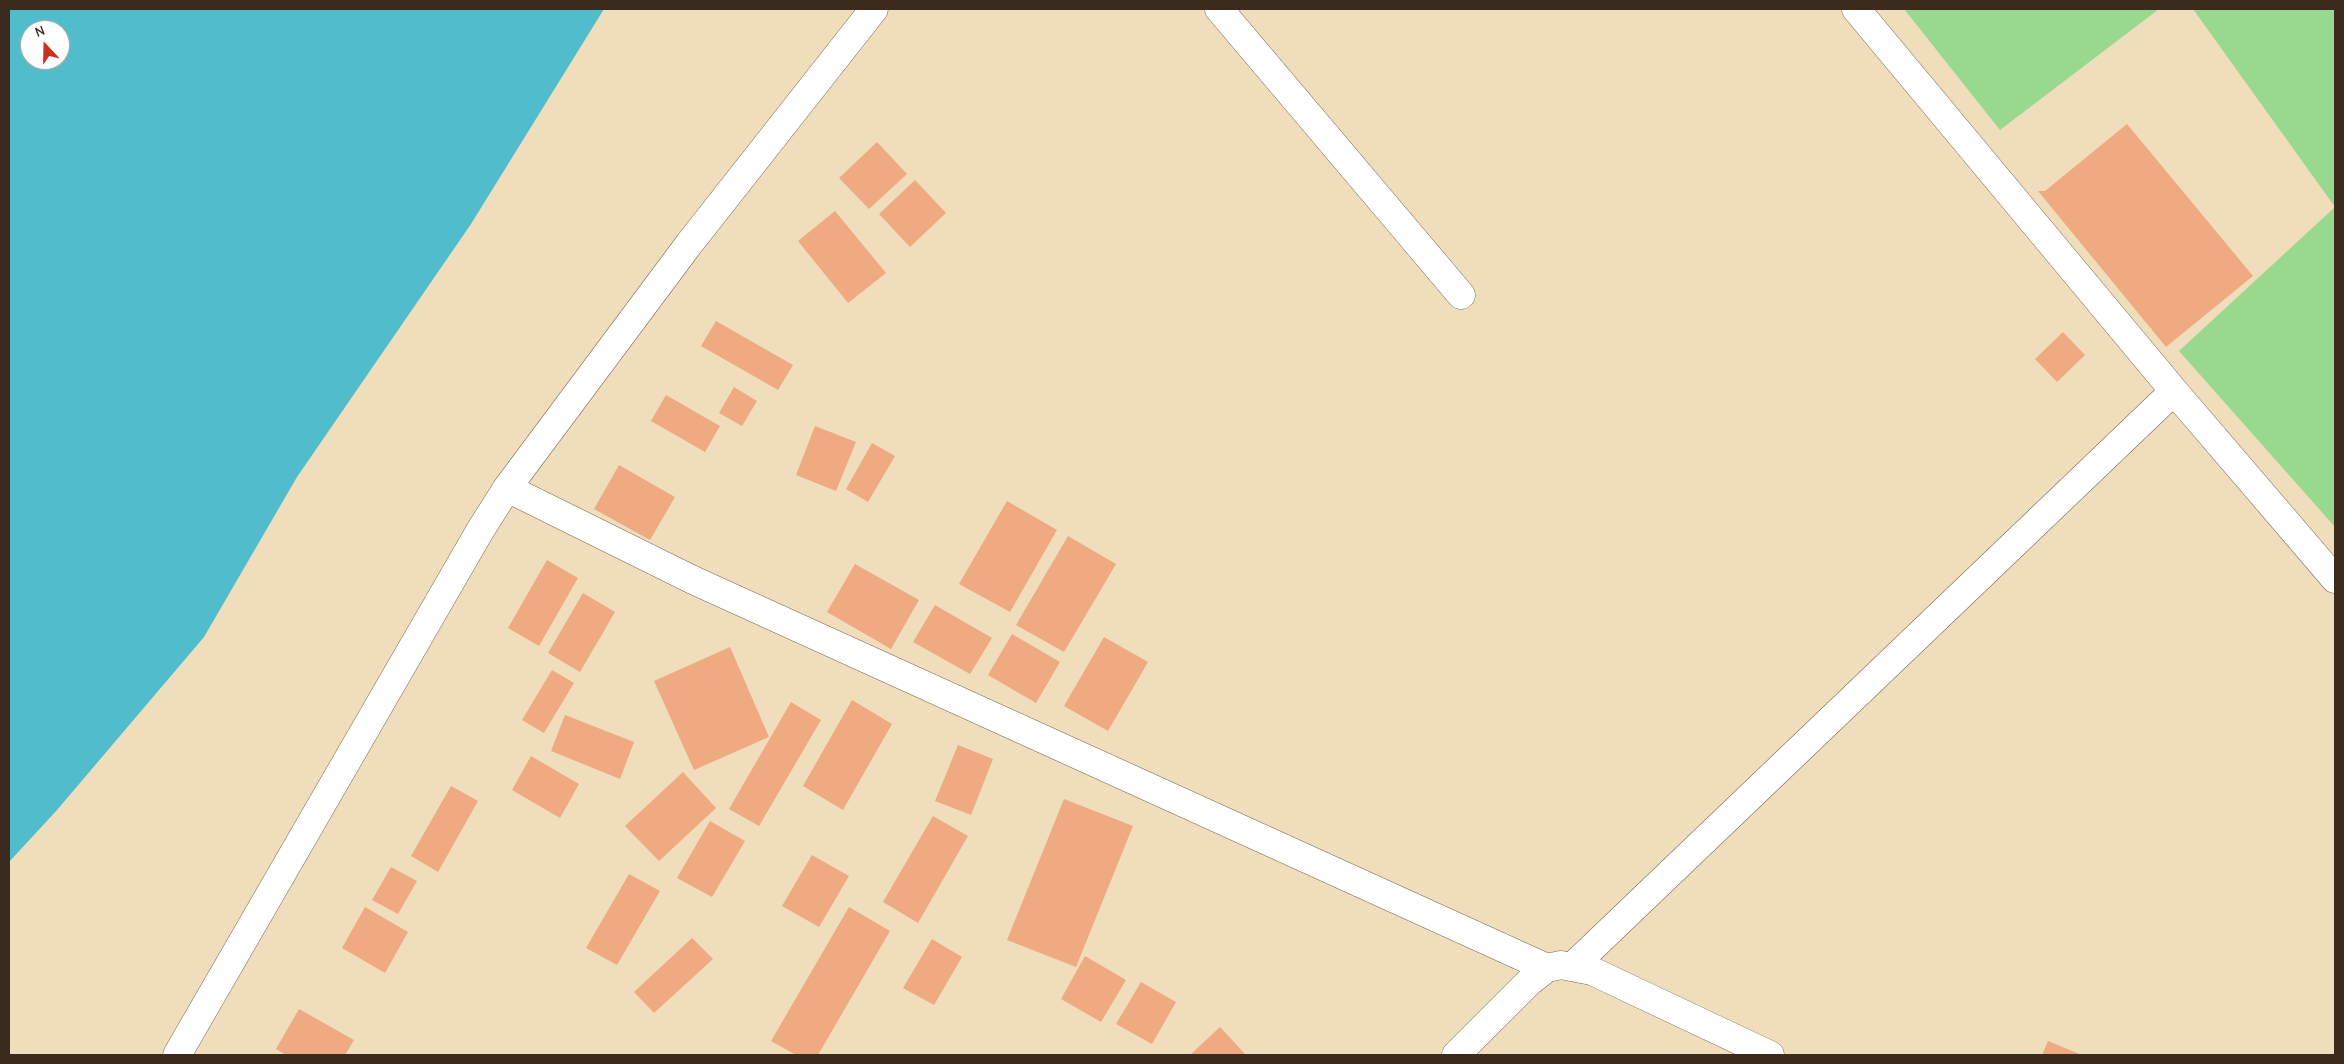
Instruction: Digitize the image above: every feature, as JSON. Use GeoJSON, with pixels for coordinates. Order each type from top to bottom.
{"type":"FeatureCollection","features":[{"type":"Feature","properties":{"kind":"street"},"geometry":{"type":"LineString","coordinates":[[177,1055],[481,529],[507,488],[689,244],[874,9]]}},
{"type":"Feature","properties":{"kind":"street"},"geometry":{"type":"LineString","coordinates":[[1219,9],[1461,295]]}},
{"type":"Feature","properties":{"kind":"street"},"geometry":{"type":"LineString","coordinates":[[1856,9],[2174,392],[2335,579]]}},
{"type":"Feature","properties":{"kind":"street"},"geometry":{"type":"LineString","coordinates":[[1456,1055],[1529,982],[1560,967],[2174,392]]}},
{"type":"Feature","properties":{"kind":"street"},"geometry":{"type":"LineString","coordinates":[[507,488],[693,580],[1560,967],[1592,971],[1770,1055]]}},
{"type":"Feature","properties":{"kind":"green space"},"geometry":{"type":"Polygon","coordinates":[[[1904,9],[2159,9],[2000,130],[1904,9]]]}},
{"type":"Feature","properties":{"kind":"green space"},"geometry":{"type":"Polygon","coordinates":[[[2193,9],[2335,9],[2335,207],[2193,9]]]}},
{"type":"Feature","properties":{"kind":"green space"},"geometry":{"type":"Polygon","coordinates":[[[2335,207],[2335,527],[2179,351],[2335,207]]]}},
{"type":"Feature","properties":{"kind":"water"},"geometry":{"type":"Polygon","coordinates":[[[9,9],[604,9],[471,224],[297,477],[204,637],[57,810],[9,862],[9,9]]]}},
{"type":"Feature","properties":{"kind":"building"},"geometry":{"type":"Polygon","coordinates":[[[2127,124],[2253,276],[2166,347],[2038,191],[2045,191],[2127,124]]]}},
{"type":"Feature","properties":{"kind":"building"},"geometry":{"type":"Polygon","coordinates":[[[877,142],[907,174],[869,209],[839,178],[877,142]]]}},
{"type":"Feature","properties":{"kind":"building"},"geometry":{"type":"Polygon","coordinates":[[[915,180],[946,213],[910,247],[879,214],[915,180]]]}},
{"type":"Feature","properties":{"kind":"building"},"geometry":{"type":"Polygon","coordinates":[[[835,211],[886,273],[848,303],[798,241],[835,211]]]}},
{"type":"Feature","properties":{"kind":"building"},"geometry":{"type":"Polygon","coordinates":[[[716,321],[793,365],[778,390],[701,346],[716,321]]]}},
{"type":"Feature","properties":{"kind":"building"},"geometry":{"type":"Polygon","coordinates":[[[2063,332],[2085,355],[2057,382],[2035,359],[2063,332]]]}},
{"type":"Feature","properties":{"kind":"building"},"geometry":{"type":"Polygon","coordinates":[[[734,387],[757,401],[742,426],[719,413],[734,387]]]}},
{"type":"Feature","properties":{"kind":"building"},"geometry":{"type":"Polygon","coordinates":[[[666,395],[720,426],[705,452],[651,421],[666,395]]]}},
{"type":"Feature","properties":{"kind":"building"},"geometry":{"type":"Polygon","coordinates":[[[815,426],[856,442],[836,491],[796,475],[815,426]]]}},
{"type":"Feature","properties":{"kind":"building"},"geometry":{"type":"Polygon","coordinates":[[[872,443],[895,456],[868,502],[846,489],[872,443]]]}},
{"type":"Feature","properties":{"kind":"building"},"geometry":{"type":"Polygon","coordinates":[[[619,465],[675,497],[650,540],[594,509],[619,465]]]}},
{"type":"Feature","properties":{"kind":"building"},"geometry":{"type":"Polygon","coordinates":[[[1007,501],[1057,530],[1010,612],[959,584],[1007,501]]]}},
{"type":"Feature","properties":{"kind":"building"},"geometry":{"type":"Polygon","coordinates":[[[1068,536],[1116,564],[1064,652],[1016,625],[1068,536]]]}},
{"type":"Feature","properties":{"kind":"building"},"geometry":{"type":"Polygon","coordinates":[[[547,560],[578,578],[539,646],[508,628],[547,560]]]}},
{"type":"Feature","properties":{"kind":"building"},"geometry":{"type":"Polygon","coordinates":[[[855,564],[919,600],[891,649],[827,612],[855,564]]]}},
{"type":"Feature","properties":{"kind":"building"},"geometry":{"type":"Polygon","coordinates":[[[583,593],[615,612],[580,672],[548,653],[583,593]]]}},
{"type":"Feature","properties":{"kind":"building"},"geometry":{"type":"Polygon","coordinates":[[[935,605],[992,638],[970,674],[913,642],[935,605]]]}},
{"type":"Feature","properties":{"kind":"building"},"geometry":{"type":"Polygon","coordinates":[[[1012,634],[1060,662],[1036,703],[988,675],[1012,634]]]}},
{"type":"Feature","properties":{"kind":"building"},"geometry":{"type":"Polygon","coordinates":[[[1104,637],[1148,662],[1108,731],[1064,706],[1104,637]]]}},
{"type":"Feature","properties":{"kind":"building"},"geometry":{"type":"Polygon","coordinates":[[[730,647],[769,737],[694,770],[654,681],[730,647]]]}},
{"type":"Feature","properties":{"kind":"building"},"geometry":{"type":"Polygon","coordinates":[[[552,670],[574,683],[544,733],[522,720],[552,670]]]}},
{"type":"Feature","properties":{"kind":"building"},"geometry":{"type":"Polygon","coordinates":[[[852,700],[892,724],[843,810],[803,786],[852,700]]]}},
{"type":"Feature","properties":{"kind":"building"},"geometry":{"type":"Polygon","coordinates":[[[791,702],[821,720],[759,826],[729,809],[791,702]]]}},
{"type":"Feature","properties":{"kind":"building"},"geometry":{"type":"Polygon","coordinates":[[[565,715],[634,742],[620,779],[551,751],[565,715]]]}},
{"type":"Feature","properties":{"kind":"building"},"geometry":{"type":"Polygon","coordinates":[[[958,745],[993,759],[971,815],[935,801],[958,745]]]}},
{"type":"Feature","properties":{"kind":"building"},"geometry":{"type":"Polygon","coordinates":[[[531,756],[579,784],[560,818],[512,790],[531,756]]]}},
{"type":"Feature","properties":{"kind":"building"},"geometry":{"type":"Polygon","coordinates":[[[683,772],[716,808],[659,861],[625,826],[683,772]]]}},
{"type":"Feature","properties":{"kind":"building"},"geometry":{"type":"Polygon","coordinates":[[[451,786],[478,801],[438,872],[411,856],[451,786]]]}},
{"type":"Feature","properties":{"kind":"building"},"geometry":{"type":"Polygon","coordinates":[[[1064,799],[1133,826],[1076,967],[1007,940],[1064,799]]]}},
{"type":"Feature","properties":{"kind":"building"},"geometry":{"type":"Polygon","coordinates":[[[933,816],[968,836],[918,923],[883,902],[933,816]]]}},
{"type":"Feature","properties":{"kind":"building"},"geometry":{"type":"Polygon","coordinates":[[[710,821],[745,841],[712,897],[677,878],[710,821]]]}},
{"type":"Feature","properties":{"kind":"building"},"geometry":{"type":"Polygon","coordinates":[[[812,855],[849,876],[819,927],[782,906],[812,855]]]}},
{"type":"Feature","properties":{"kind":"building"},"geometry":{"type":"Polygon","coordinates":[[[391,867],[417,881],[398,914],[372,900],[391,867]]]}},
{"type":"Feature","properties":{"kind":"building"},"geometry":{"type":"Polygon","coordinates":[[[629,874],[660,891],[617,965],[586,948],[629,874]]]}},
{"type":"Feature","properties":{"kind":"building"},"geometry":{"type":"Polygon","coordinates":[[[365,907],[408,932],[385,973],[342,948],[365,907]]]}},
{"type":"Feature","properties":{"kind":"building"},"geometry":{"type":"Polygon","coordinates":[[[849,907],[890,931],[818,1055],[796,1055],[771,1041],[849,907]]]}},
{"type":"Feature","properties":{"kind":"building"},"geometry":{"type":"Polygon","coordinates":[[[692,938],[713,959],[654,1013],[634,992],[692,938]]]}},
{"type":"Feature","properties":{"kind":"building"},"geometry":{"type":"Polygon","coordinates":[[[932,939],[962,957],[934,1005],[903,988],[932,939]]]}},
{"type":"Feature","properties":{"kind":"building"},"geometry":{"type":"Polygon","coordinates":[[[1085,956],[1126,980],[1101,1022],[1061,999],[1085,956]]]}},
{"type":"Feature","properties":{"kind":"building"},"geometry":{"type":"Polygon","coordinates":[[[1141,982],[1176,1002],[1152,1044],[1116,1024],[1141,982]]]}},
{"type":"Feature","properties":{"kind":"building"},"geometry":{"type":"Polygon","coordinates":[[[299,1009],[354,1040],[345,1055],[286,1055],[276,1049],[299,1009]]]}},
{"type":"Feature","properties":{"kind":"building"},"geometry":{"type":"Polygon","coordinates":[[[1220,1027],[1246,1055],[1190,1055],[1220,1027]]]}},
{"type":"Feature","properties":{"kind":"building"},"geometry":{"type":"Polygon","coordinates":[[[2048,1041],[2082,1055],[2042,1055],[2048,1041]]]}}]}
